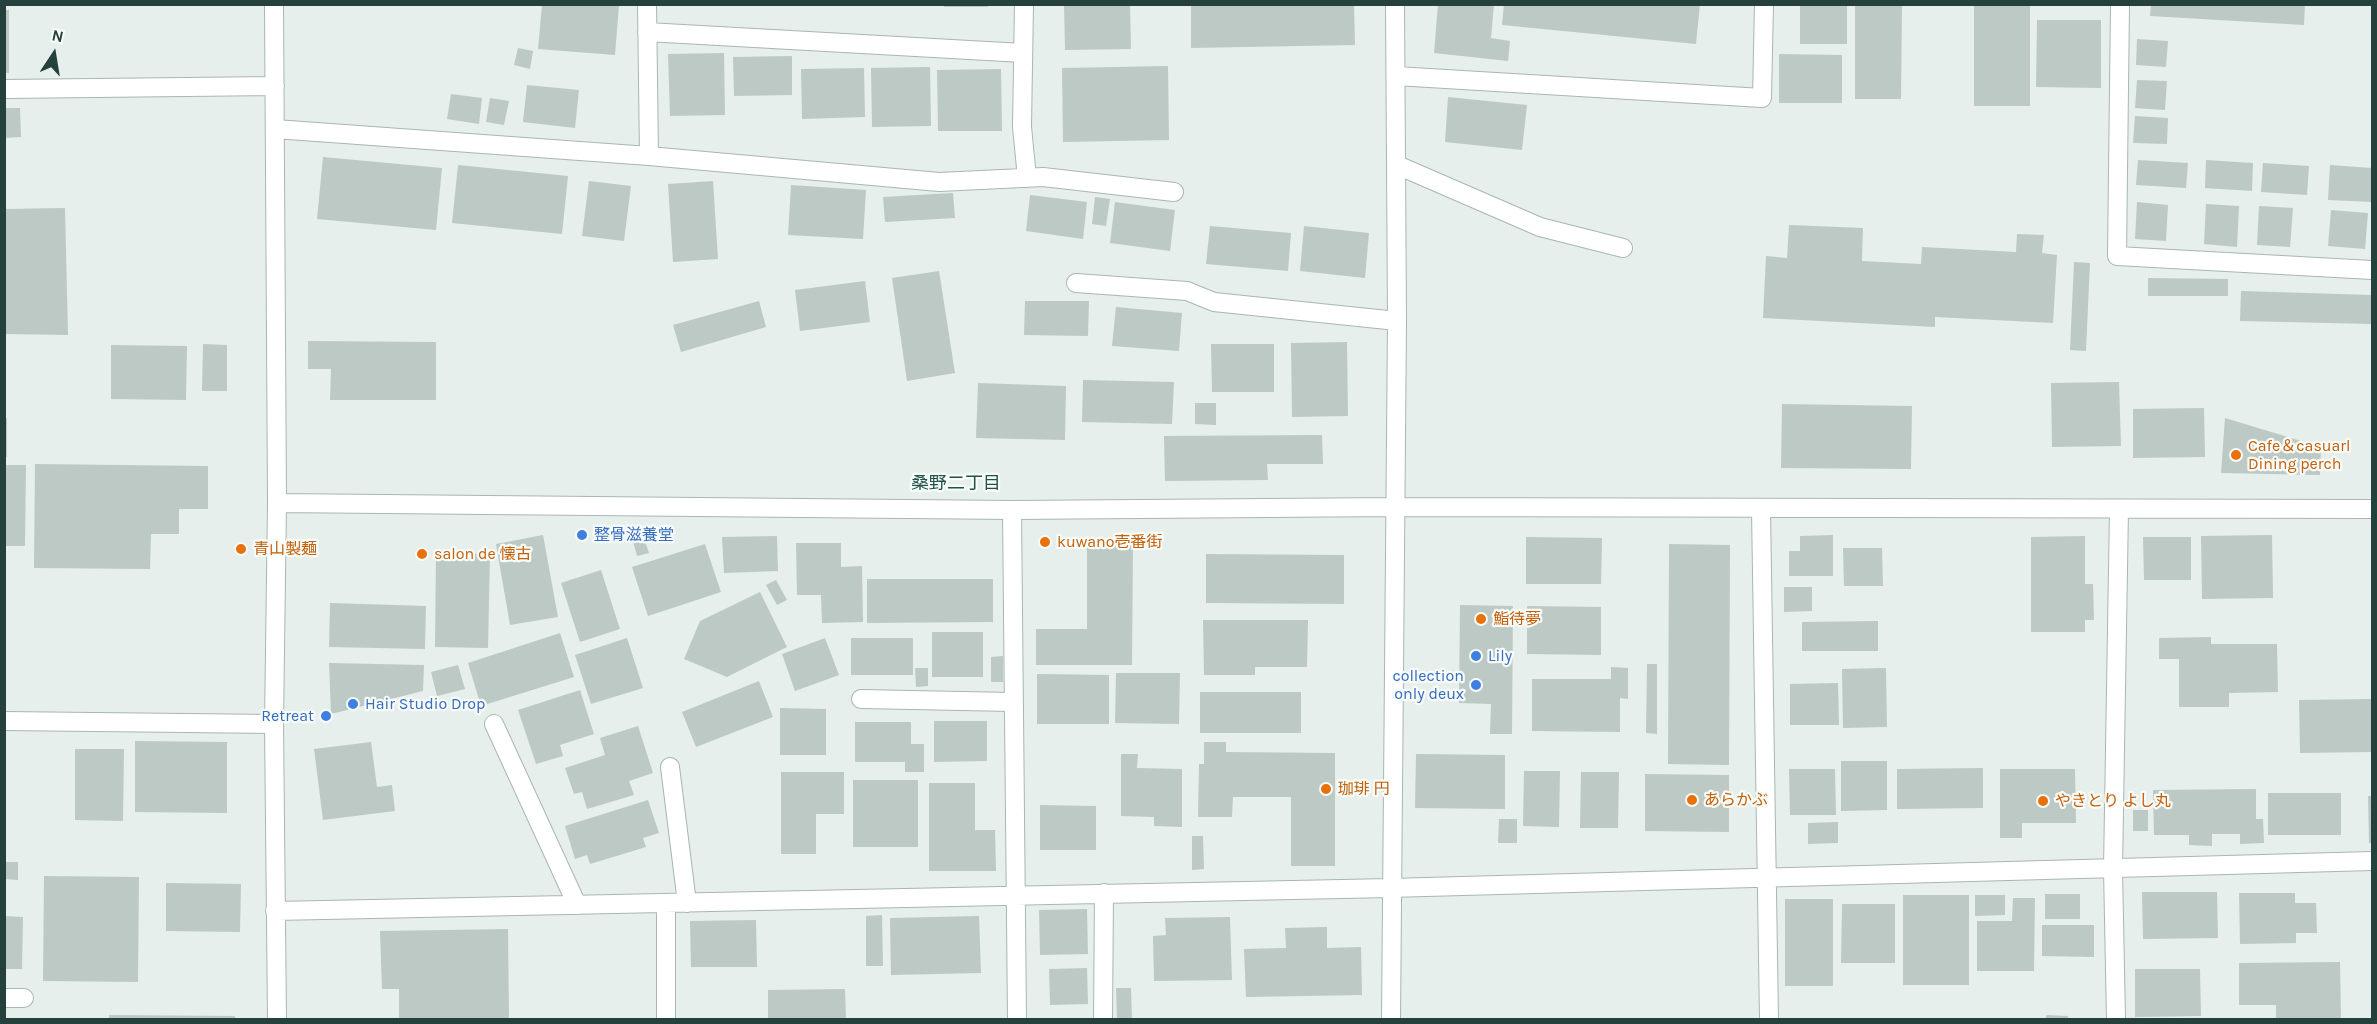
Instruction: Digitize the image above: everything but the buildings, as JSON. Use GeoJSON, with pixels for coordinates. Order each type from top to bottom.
{"type":"FeatureCollection","features":[{"type":"Feature","properties":{"kind":"street"},"geometry":{"type":"LineString","coordinates":[[274,4],[277,503],[274,724],[277,1020]]}},
{"type":"Feature","properties":{"kind":"street"},"geometry":{"type":"LineString","coordinates":[[647,4],[649,156]]}},
{"type":"Feature","properties":{"kind":"street"},"geometry":{"type":"LineString","coordinates":[[1024,4],[1022,127],[1027,178]]}},
{"type":"Feature","properties":{"kind":"street"},"geometry":{"type":"LineString","coordinates":[[1390,1020],[1397,321],[1395,4]]}},
{"type":"Feature","properties":{"kind":"street"},"geometry":{"type":"LineString","coordinates":[[1396,76],[1762,98],[1764,4]]}},
{"type":"Feature","properties":{"kind":"street"},"geometry":{"type":"LineString","coordinates":[[2120,4],[2117,256],[2373,270]]}},
{"type":"Feature","properties":{"kind":"street"},"geometry":{"type":"LineString","coordinates":[[647,32],[1023,53]]}},
{"type":"Feature","properties":{"kind":"street"},"geometry":{"type":"LineString","coordinates":[[4,89],[275,86]]}},
{"type":"Feature","properties":{"kind":"street"},"geometry":{"type":"LineString","coordinates":[[275,129],[649,156],[939,182],[1043,177],[1174,192]]}},
{"type":"Feature","properties":{"kind":"street"},"geometry":{"type":"LineString","coordinates":[[1397,165],[1540,227],[1623,248]]}},
{"type":"Feature","properties":{"kind":"street"},"geometry":{"type":"LineString","coordinates":[[1076,284],[1187,291],[1214,302],[1397,321]]}},
{"type":"Feature","properties":{"kind":"street"},"geometry":{"type":"LineString","coordinates":[[277,503],[1012,510],[1394,507],[2373,509]]}},
{"type":"Feature","properties":{"kind":"street"},"geometry":{"type":"LineString","coordinates":[[1761,509],[1769,1020]]}},
{"type":"Feature","properties":{"kind":"street"},"geometry":{"type":"LineString","coordinates":[[2116,1020],[2113,869],[2119,509]]}},
{"type":"Feature","properties":{"kind":"street"},"geometry":{"type":"LineString","coordinates":[[1012,510],[1017,1020]]}},
{"type":"Feature","properties":{"kind":"street"},"geometry":{"type":"LineString","coordinates":[[861,699],[1013,702]]}},
{"type":"Feature","properties":{"kind":"street"},"geometry":{"type":"LineString","coordinates":[[4,721],[274,724]]}},
{"type":"Feature","properties":{"kind":"street"},"geometry":{"type":"LineString","coordinates":[[494,724],[577,906]]}},
{"type":"Feature","properties":{"kind":"street"},"geometry":{"type":"LineString","coordinates":[[670,767],[687,903]]}},
{"type":"Feature","properties":{"kind":"street"},"geometry":{"type":"LineString","coordinates":[[275,911],[1390,888],[2373,861]]}},
{"type":"Feature","properties":{"kind":"street"},"geometry":{"type":"LineString","coordinates":[[1103,1020],[1104,893]]}},
{"type":"Feature","properties":{"kind":"street"},"geometry":{"type":"LineString","coordinates":[[666,904],[666,1020]]}},
{"type":"Feature","properties":{"kind":"street"},"geometry":{"type":"LineString","coordinates":[[4,998],[24,998]]}},
{"type":"Feature","properties":{"kind":"place","name":"Cafe＆casuarl Dining perch"},"geometry":{"type":"Point","coordinates":[2236,455]}},
{"type":"Feature","properties":{"kind":"place","name":"整骨滋養堂"},"geometry":{"type":"Point","coordinates":[582,535]}},
{"type":"Feature","properties":{"kind":"place","name":"kuwano壱番街"},"geometry":{"type":"Point","coordinates":[1045,542]}},
{"type":"Feature","properties":{"kind":"place","name":"青山製麺"},"geometry":{"type":"Point","coordinates":[241,549]}},
{"type":"Feature","properties":{"kind":"place","name":"salon de 懐古"},"geometry":{"type":"Point","coordinates":[422,554]}},
{"type":"Feature","properties":{"kind":"place","name":"鮨待夢"},"geometry":{"type":"Point","coordinates":[1481,619]}},
{"type":"Feature","properties":{"kind":"place","name":"Lily"},"geometry":{"type":"Point","coordinates":[1476,656]}},
{"type":"Feature","properties":{"kind":"place","name":"collection only deux"},"geometry":{"type":"Point","coordinates":[1476,685]}},
{"type":"Feature","properties":{"kind":"place","name":"Hair Studio Drop"},"geometry":{"type":"Point","coordinates":[353,704]}},
{"type":"Feature","properties":{"kind":"place","name":"Retreat"},"geometry":{"type":"Point","coordinates":[326,716]}},
{"type":"Feature","properties":{"kind":"place","name":"珈琲 円"},"geometry":{"type":"Point","coordinates":[1326,789]}},
{"type":"Feature","properties":{"kind":"place","name":"あらかぶ"},"geometry":{"type":"Point","coordinates":[1692,800]}},
{"type":"Feature","properties":{"kind":"place","name":"やきとり よし丸"},"geometry":{"type":"Point","coordinates":[2043,801]}},
{"type":"Feature","properties":{"kind":"district","name":"桑野二丁目"},"geometry":{"type":"Point","coordinates":[956,484]}}]}
